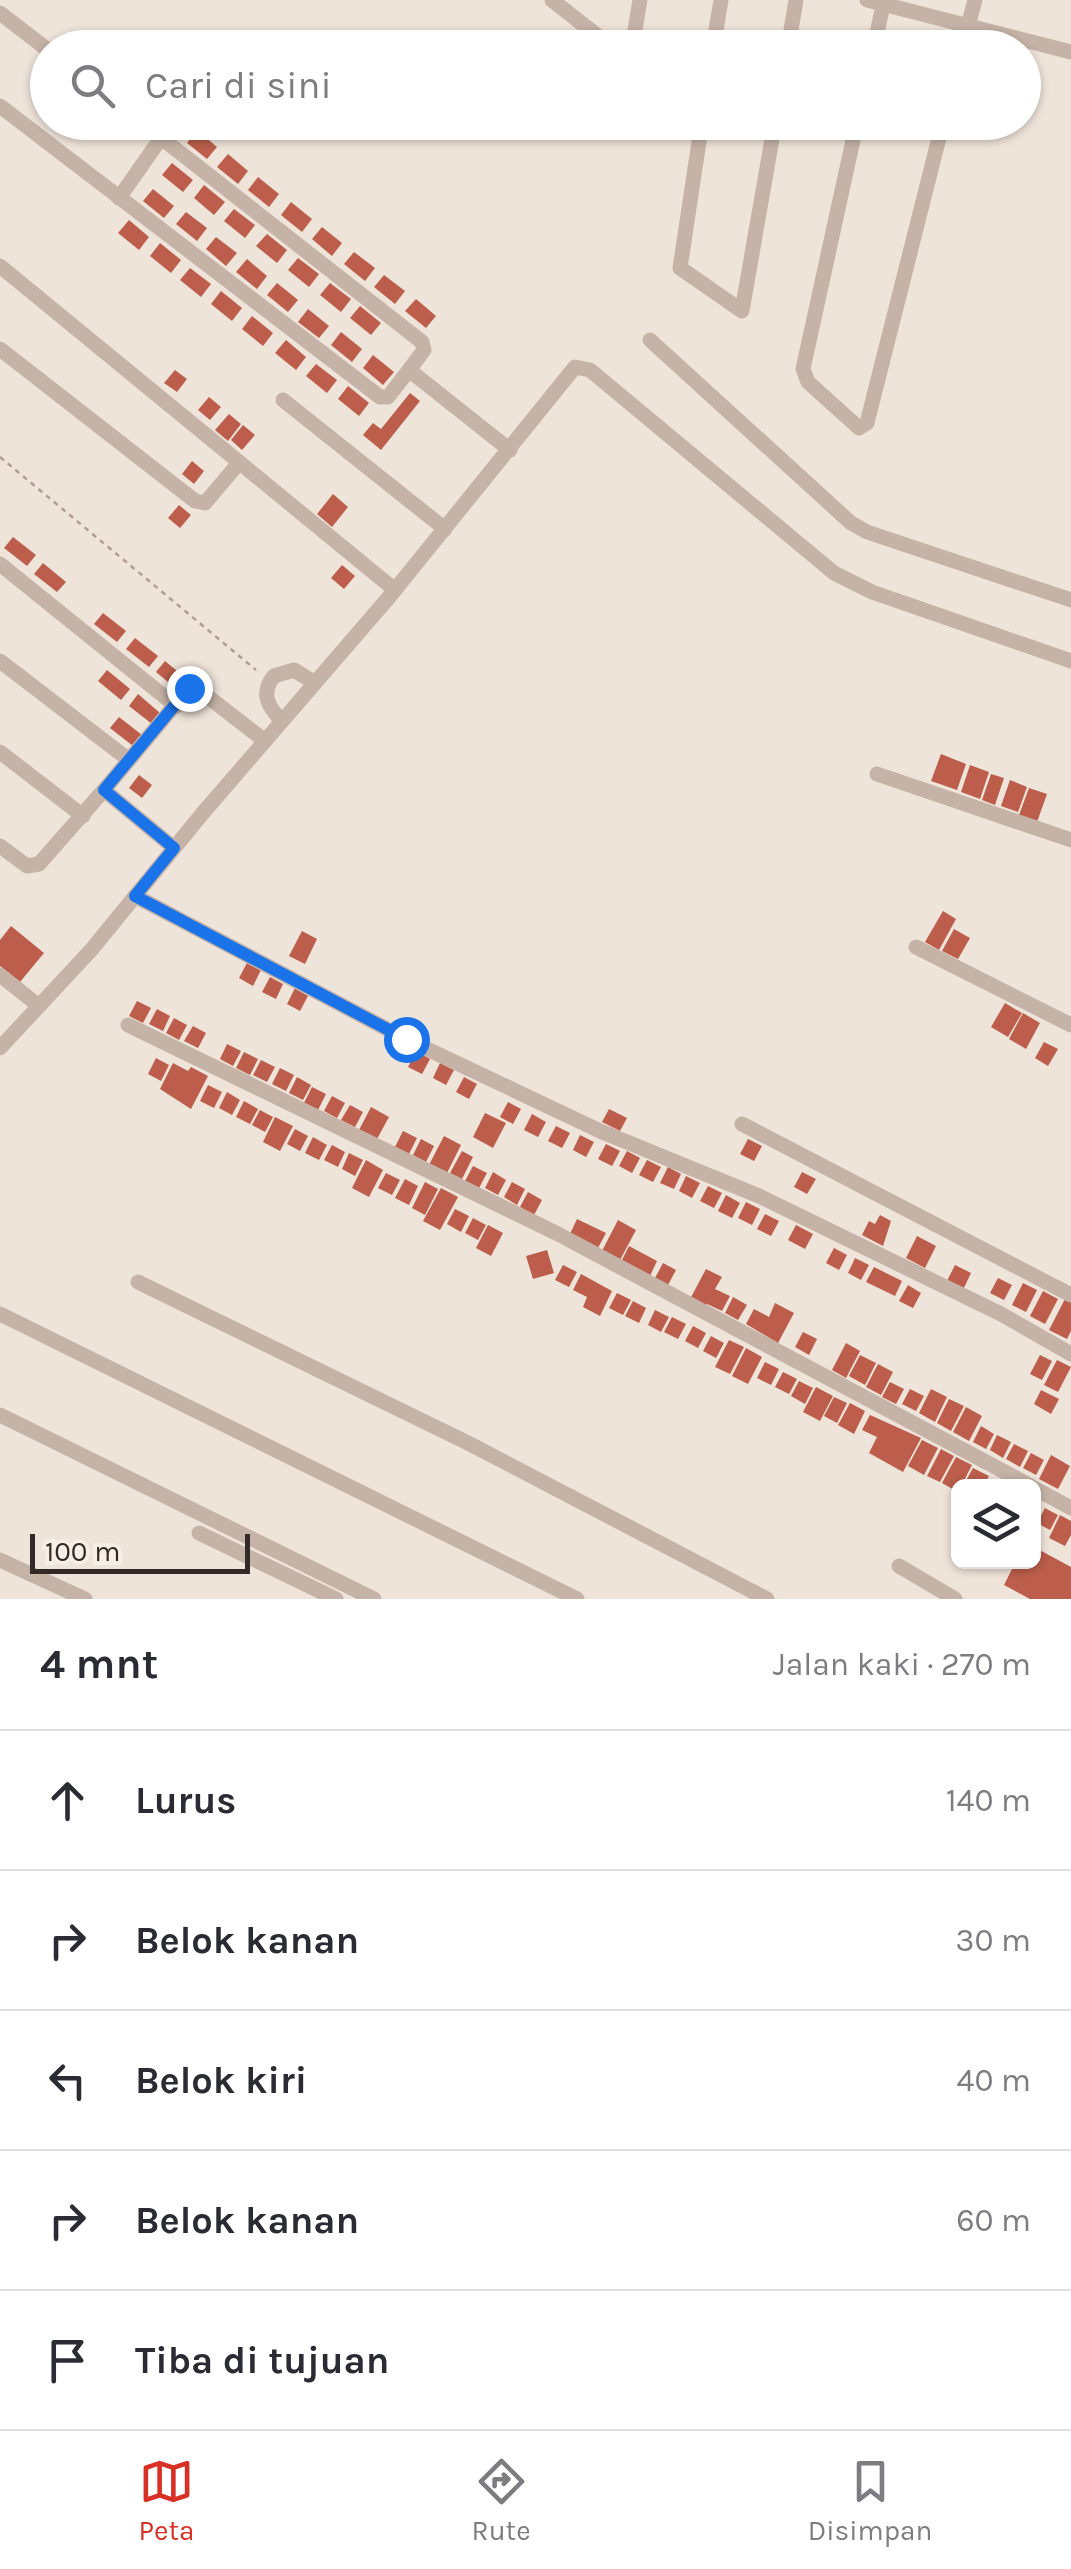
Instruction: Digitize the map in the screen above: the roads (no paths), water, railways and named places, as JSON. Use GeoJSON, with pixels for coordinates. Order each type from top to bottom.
{"type":"FeatureCollection","features":[{"type":"Feature","properties":{"kind":"street"},"geometry":{"type":"LineString","coordinates":[[552,0],[590,30]]}},
{"type":"Feature","properties":{"kind":"street"},"geometry":{"type":"LineString","coordinates":[[635,30],[640,0]]}},
{"type":"Feature","properties":{"kind":"street"},"geometry":{"type":"LineString","coordinates":[[717,30],[721,0]]}},
{"type":"Feature","properties":{"kind":"street"},"geometry":{"type":"LineString","coordinates":[[791,30],[796,0]]}},
{"type":"Feature","properties":{"kind":"street"},"geometry":{"type":"LineString","coordinates":[[866,0],[987,30]]}},
{"type":"Feature","properties":{"kind":"street"},"geometry":{"type":"LineString","coordinates":[[967,30],[975,0]]}},
{"type":"Feature","properties":{"kind":"street"},"geometry":{"type":"LineString","coordinates":[[878,30],[884,2]]}},
{"type":"Feature","properties":{"kind":"street"},"geometry":{"type":"LineString","coordinates":[[0,13],[30,36]]}},
{"type":"Feature","properties":{"kind":"street"},"geometry":{"type":"LineString","coordinates":[[1041,44],[1071,52]]}},
{"type":"Feature","properties":{"kind":"street"},"geometry":{"type":"LineString","coordinates":[[0,106],[30,129]]}},
{"type":"Feature","properties":{"kind":"street"},"geometry":{"type":"LineString","coordinates":[[44,140],[380,397],[388,398],[424,349],[422,342],[164,140]]}},
{"type":"Feature","properties":{"kind":"street"},"geometry":{"type":"LineString","coordinates":[[119,198],[160,140]]}},
{"type":"Feature","properties":{"kind":"street"},"geometry":{"type":"LineString","coordinates":[[699,140],[680,268],[742,312],[772,140]]}},
{"type":"Feature","properties":{"kind":"street"},"geometry":{"type":"LineString","coordinates":[[853,140],[803,369],[808,382],[862,428],[867,424],[938,140]]}},
{"type":"Feature","properties":{"kind":"street"},"geometry":{"type":"LineString","coordinates":[[0,266],[395,590]]}},
{"type":"Feature","properties":{"kind":"street"},"geometry":{"type":"LineString","coordinates":[[650,340],[866,532],[1071,600]]}},
{"type":"Feature","properties":{"kind":"street"},"geometry":{"type":"LineString","coordinates":[[0,349],[195,501],[205,502],[238,464]]}},
{"type":"Feature","properties":{"kind":"street"},"geometry":{"type":"LineString","coordinates":[[0,1048],[395,590],[575,367],[583,366],[848,582],[1071,661]]}},
{"type":"Feature","properties":{"kind":"street"},"geometry":{"type":"LineString","coordinates":[[409,370],[510,450]]}},
{"type":"Feature","properties":{"kind":"street"},"geometry":{"type":"LineString","coordinates":[[283,400],[445,529]]}},
{"type":"Feature","properties":{"kind":"street"},"geometry":{"type":"LineString","coordinates":[[0,564],[176,706]]}},
{"type":"Feature","properties":{"kind":"street"},"geometry":{"type":"LineString","coordinates":[[0,661],[129,760]]}},
{"type":"Feature","properties":{"kind":"street"},"geometry":{"type":"LineString","coordinates":[[282,721],[266,701],[269,681],[280,672],[294,670],[315,683]]}},
{"type":"Feature","properties":{"kind":"street"},"geometry":{"type":"LineString","coordinates":[[0,846],[27,866],[36,866],[194,686],[265,740]]}},
{"type":"Feature","properties":{"kind":"street"},"geometry":{"type":"LineString","coordinates":[[0,752],[83,816]]}},
{"type":"Feature","properties":{"kind":"street"},"geometry":{"type":"LineString","coordinates":[[877,774],[1071,840]]}},
{"type":"Feature","properties":{"kind":"street"},"geometry":{"type":"LineString","coordinates":[[104,790],[174,848]]}},
{"type":"Feature","properties":{"kind":"street"},"geometry":{"type":"LineString","coordinates":[[135,896],[406,1039],[600,1131],[759,1196],[1002,1314],[1071,1354]]}},
{"type":"Feature","properties":{"kind":"street"},"geometry":{"type":"LineString","coordinates":[[916,947],[1071,1024]]}},
{"type":"Feature","properties":{"kind":"street"},"geometry":{"type":"LineString","coordinates":[[0,975],[38,1006]]}},
{"type":"Feature","properties":{"kind":"street"},"geometry":{"type":"LineString","coordinates":[[128,1025],[558,1234],[1017,1479]]}},
{"type":"Feature","properties":{"kind":"street"},"geometry":{"type":"LineString","coordinates":[[742,1124],[1071,1295]]}},
{"type":"Feature","properties":{"kind":"street"},"geometry":{"type":"LineString","coordinates":[[138,1282],[468,1443],[767,1599]]}},
{"type":"Feature","properties":{"kind":"street"},"geometry":{"type":"LineString","coordinates":[[0,1314],[576,1599]]}},
{"type":"Feature","properties":{"kind":"street"},"geometry":{"type":"LineString","coordinates":[[0,1415],[374,1599]]}},
{"type":"Feature","properties":{"kind":"street"},"geometry":{"type":"LineString","coordinates":[[1041,1492],[1071,1508]]}},
{"type":"Feature","properties":{"kind":"street"},"geometry":{"type":"LineString","coordinates":[[199,1533],[336,1599]]}},
{"type":"Feature","properties":{"kind":"street"},"geometry":{"type":"LineString","coordinates":[[0,1560],[84,1599]]}},
{"type":"Feature","properties":{"kind":"street"},"geometry":{"type":"LineString","coordinates":[[899,1566],[955,1599]]}}]}
